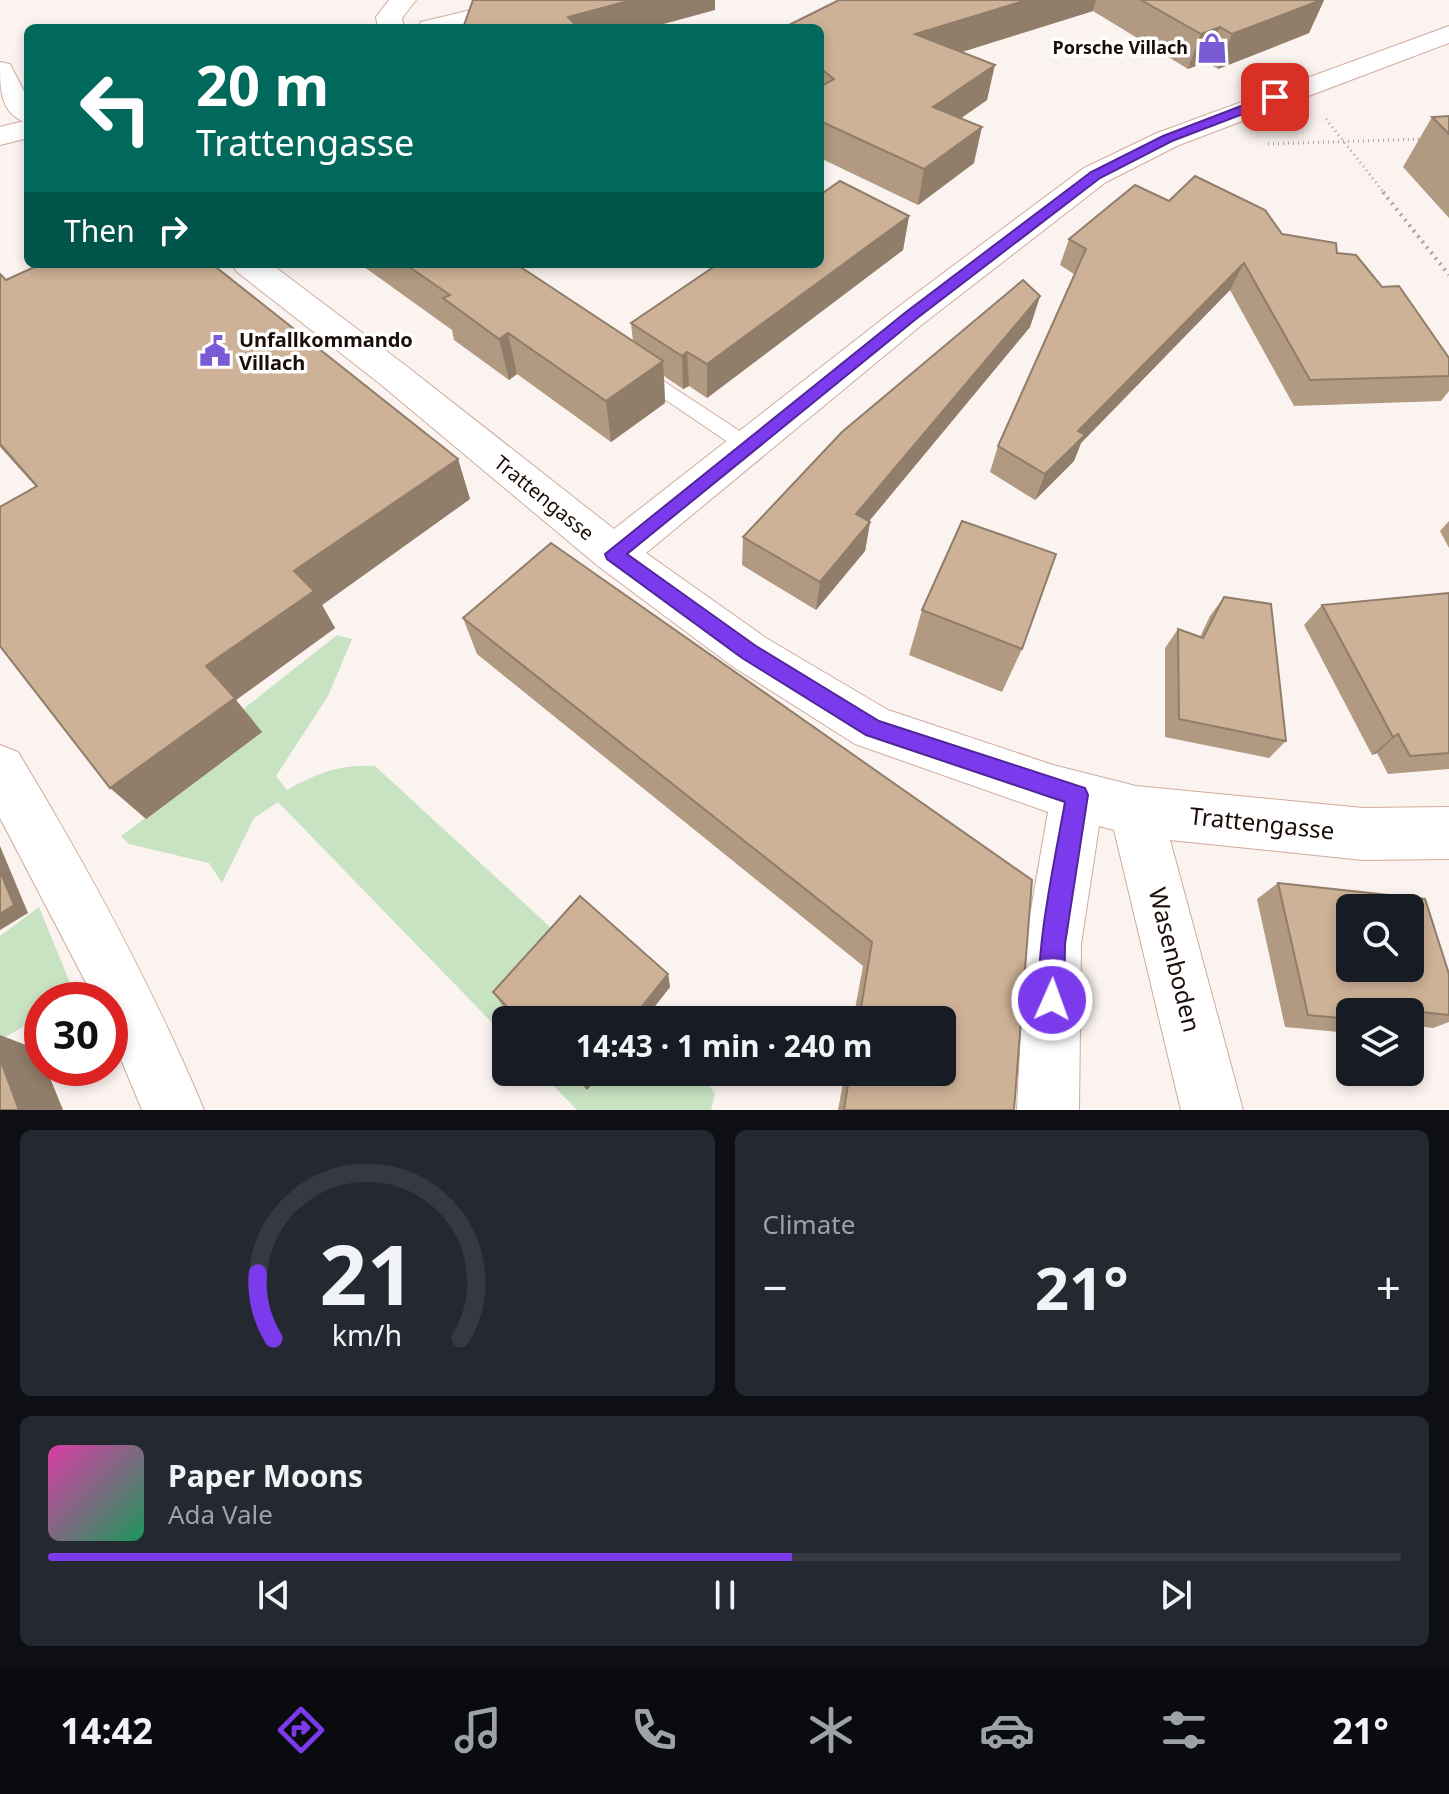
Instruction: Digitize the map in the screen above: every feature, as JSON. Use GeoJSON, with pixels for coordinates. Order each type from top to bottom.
{"type":"FeatureCollection","features":[{"type":"Feature","properties":{"kind":"street"},"geometry":{"type":"LineString","coordinates":[[390,24],[389,17],[403,0]]}},
{"type":"Feature","properties":{"kind":"street"},"geometry":{"type":"LineString","coordinates":[[446,24],[544,0]]}},
{"type":"Feature","properties":{"kind":"street"},"geometry":{"type":"LineString","coordinates":[[614,554],[911,315],[1095,175],[1168,139],[1449,34]]}},
{"type":"Feature","properties":{"kind":"street"},"geometry":{"type":"LineString","coordinates":[[0,70],[18,108],[24,112]]}},
{"type":"Feature","properties":{"kind":"street"},"geometry":{"type":"LineString","coordinates":[[0,136],[24,130]]}},
{"type":"Feature","properties":{"kind":"street","name":"Trattengasse"},"geometry":{"type":"LineString","coordinates":[[254,268],[392,374],[614,554],[749,652],[873,728],[1077,795],[1136,811],[1363,834],[1449,833]]}},
{"type":"Feature","properties":{"kind":"street"},"geometry":{"type":"LineString","coordinates":[[0,769],[99,951],[153,1058],[173,1110]]}},
{"type":"Feature","properties":{"kind":"street"},"geometry":{"type":"LineString","coordinates":[[1048,1110],[1053,944],[1077,795]]}},
{"type":"Feature","properties":{"kind":"street","name":"Wasenboden"},"geometry":{"type":"LineString","coordinates":[[1136,811],[1212,1110]]}},
{"type":"Feature","properties":{"kind":"lane"},"geometry":{"type":"LineString","coordinates":[[620,359],[748,446]]}},
{"type":"Feature","properties":{"kind":"path"},"geometry":{"type":"LineString","coordinates":[[1302,87],[1449,275]]}},
{"type":"Feature","properties":{"kind":"path"},"geometry":{"type":"LineString","coordinates":[[1258,145],[1434,139]]}},
{"type":"Feature","properties":{"kind":"green space"},"geometry":{"type":"Polygon","coordinates":[[[337,635],[352,639],[328,696],[276,776],[287,790],[330,771],[375,766],[562,938],[525,1006],[492,1006],[492,1023],[278,802],[254,818],[222,883],[209,863],[129,844],[121,836],[262,732],[242,710],[337,635]]]}},
{"type":"Feature","properties":{"kind":"green space"},"geometry":{"type":"Polygon","coordinates":[[[39,907],[70,982],[24,982],[24,1026],[0,1040],[0,936],[39,907]]]}},
{"type":"Feature","properties":{"kind":"green space"},"geometry":{"type":"Polygon","coordinates":[[[554,1086],[583,1086],[587,1090],[590,1086],[710,1086],[715,1094],[711,1110],[577,1110],[554,1086]]]}},
{"type":"Feature","properties":{"kind":"building"},"geometry":{"type":"Polygon","coordinates":[[[473,0],[632,0],[568,17],[574,24],[464,24],[473,0]]]}},
{"type":"Feature","properties":{"kind":"building"},"geometry":{"type":"Polygon","coordinates":[[[839,0],[1027,0],[915,34],[995,65],[933,107],[982,127],[924,169],[824,123],[824,85],[834,79],[824,71],[824,24],[791,24],[839,0]]]}},
{"type":"Feature","properties":{"kind":"building"},"geometry":{"type":"Polygon","coordinates":[[[1141,0],[1321,0],[1232,34],[1220,27],[1201,34],[1141,0]]]}},
{"type":"Feature","properties":{"kind":"building"},"geometry":{"type":"Polygon","coordinates":[[[1449,116],[1449,134],[1432,117],[1449,116]]]}},
{"type":"Feature","properties":{"kind":"building"},"geometry":{"type":"Polygon","coordinates":[[[1195,176],[1265,210],[1282,234],[1336,243],[1337,253],[1356,255],[1382,287],[1399,286],[1449,358],[1449,376],[1310,380],[1244,263],[1078,431],[1085,435],[1045,474],[998,446],[1086,249],[1069,239],[1135,185],[1169,201],[1195,176]]]}},
{"type":"Feature","properties":{"kind":"building"},"geometry":{"type":"Polygon","coordinates":[[[840,181],[909,216],[707,364],[687,352],[682,356],[631,323],[712,268],[824,268],[824,192],[840,181]]]}},
{"type":"Feature","properties":{"kind":"building"},"geometry":{"type":"Polygon","coordinates":[[[32,268],[217,268],[458,459],[294,571],[314,591],[206,666],[235,698],[110,788],[0,646],[0,507],[37,486],[0,444],[0,274],[6,280],[32,268]]]}},
{"type":"Feature","properties":{"kind":"building"},"geometry":{"type":"Polygon","coordinates":[[[411,268],[522,268],[663,361],[606,401],[508,333],[499,339],[443,298],[450,295],[411,268]]]}},
{"type":"Feature","properties":{"kind":"building"},"geometry":{"type":"Polygon","coordinates":[[[1023,280],[1040,296],[856,514],[870,522],[820,582],[743,537],[842,432],[1023,280]]]}},
{"type":"Feature","properties":{"kind":"building"},"geometry":{"type":"Polygon","coordinates":[[[962,521],[1056,554],[1022,649],[922,610],[962,521]]]}},
{"type":"Feature","properties":{"kind":"building"},"geometry":{"type":"Polygon","coordinates":[[[551,543],[1032,880],[1014,1110],[844,1110],[848,1086],[956,1086],[956,1006],[861,1006],[872,942],[463,618],[551,543]]]}},
{"type":"Feature","properties":{"kind":"building"},"geometry":{"type":"Polygon","coordinates":[[[1449,593],[1449,753],[1410,756],[1398,734],[1393,737],[1322,605],[1449,593]]]}},
{"type":"Feature","properties":{"kind":"building"},"geometry":{"type":"Polygon","coordinates":[[[1224,597],[1271,604],[1286,741],[1179,719],[1178,629],[1203,638],[1224,597]]]}},
{"type":"Feature","properties":{"kind":"building"},"geometry":{"type":"Polygon","coordinates":[[[0,871],[14,905],[0,914],[0,871]]]}},
{"type":"Feature","properties":{"kind":"building"},"geometry":{"type":"Polygon","coordinates":[[[1278,883],[1379,894],[1336,894],[1336,982],[1424,982],[1425,899],[1449,974],[1449,1015],[1424,1012],[1424,998],[1336,998],[1336,1018],[1308,1015],[1278,883]]]}},
{"type":"Feature","properties":{"kind":"building"},"geometry":{"type":"Polygon","coordinates":[[[580,896],[668,974],[642,1006],[506,1006],[493,992],[580,896]]]}},
{"type":"Feature","properties":{"kind":"building"},"geometry":{"type":"Polygon","coordinates":[[[0,1059],[19,1110],[0,1110],[0,1059]]]}},
{"type":"Feature","properties":{"kind":"place","name":"Porsche Villach"},"geometry":{"type":"Point","coordinates":[1212,48]}},
{"type":"Feature","properties":{"kind":"place","name":"Unfallkommando Villach"},"geometry":{"type":"Point","coordinates":[215,351]}},
{"type":"Feature","properties":{"kind":"route"},"geometry":{"type":"LineString","coordinates":[[1052,1000],[1053,944],[1077,795],[873,728],[749,652],[614,554],[911,315],[1095,175],[1168,139],[1275,97]]}}]}
